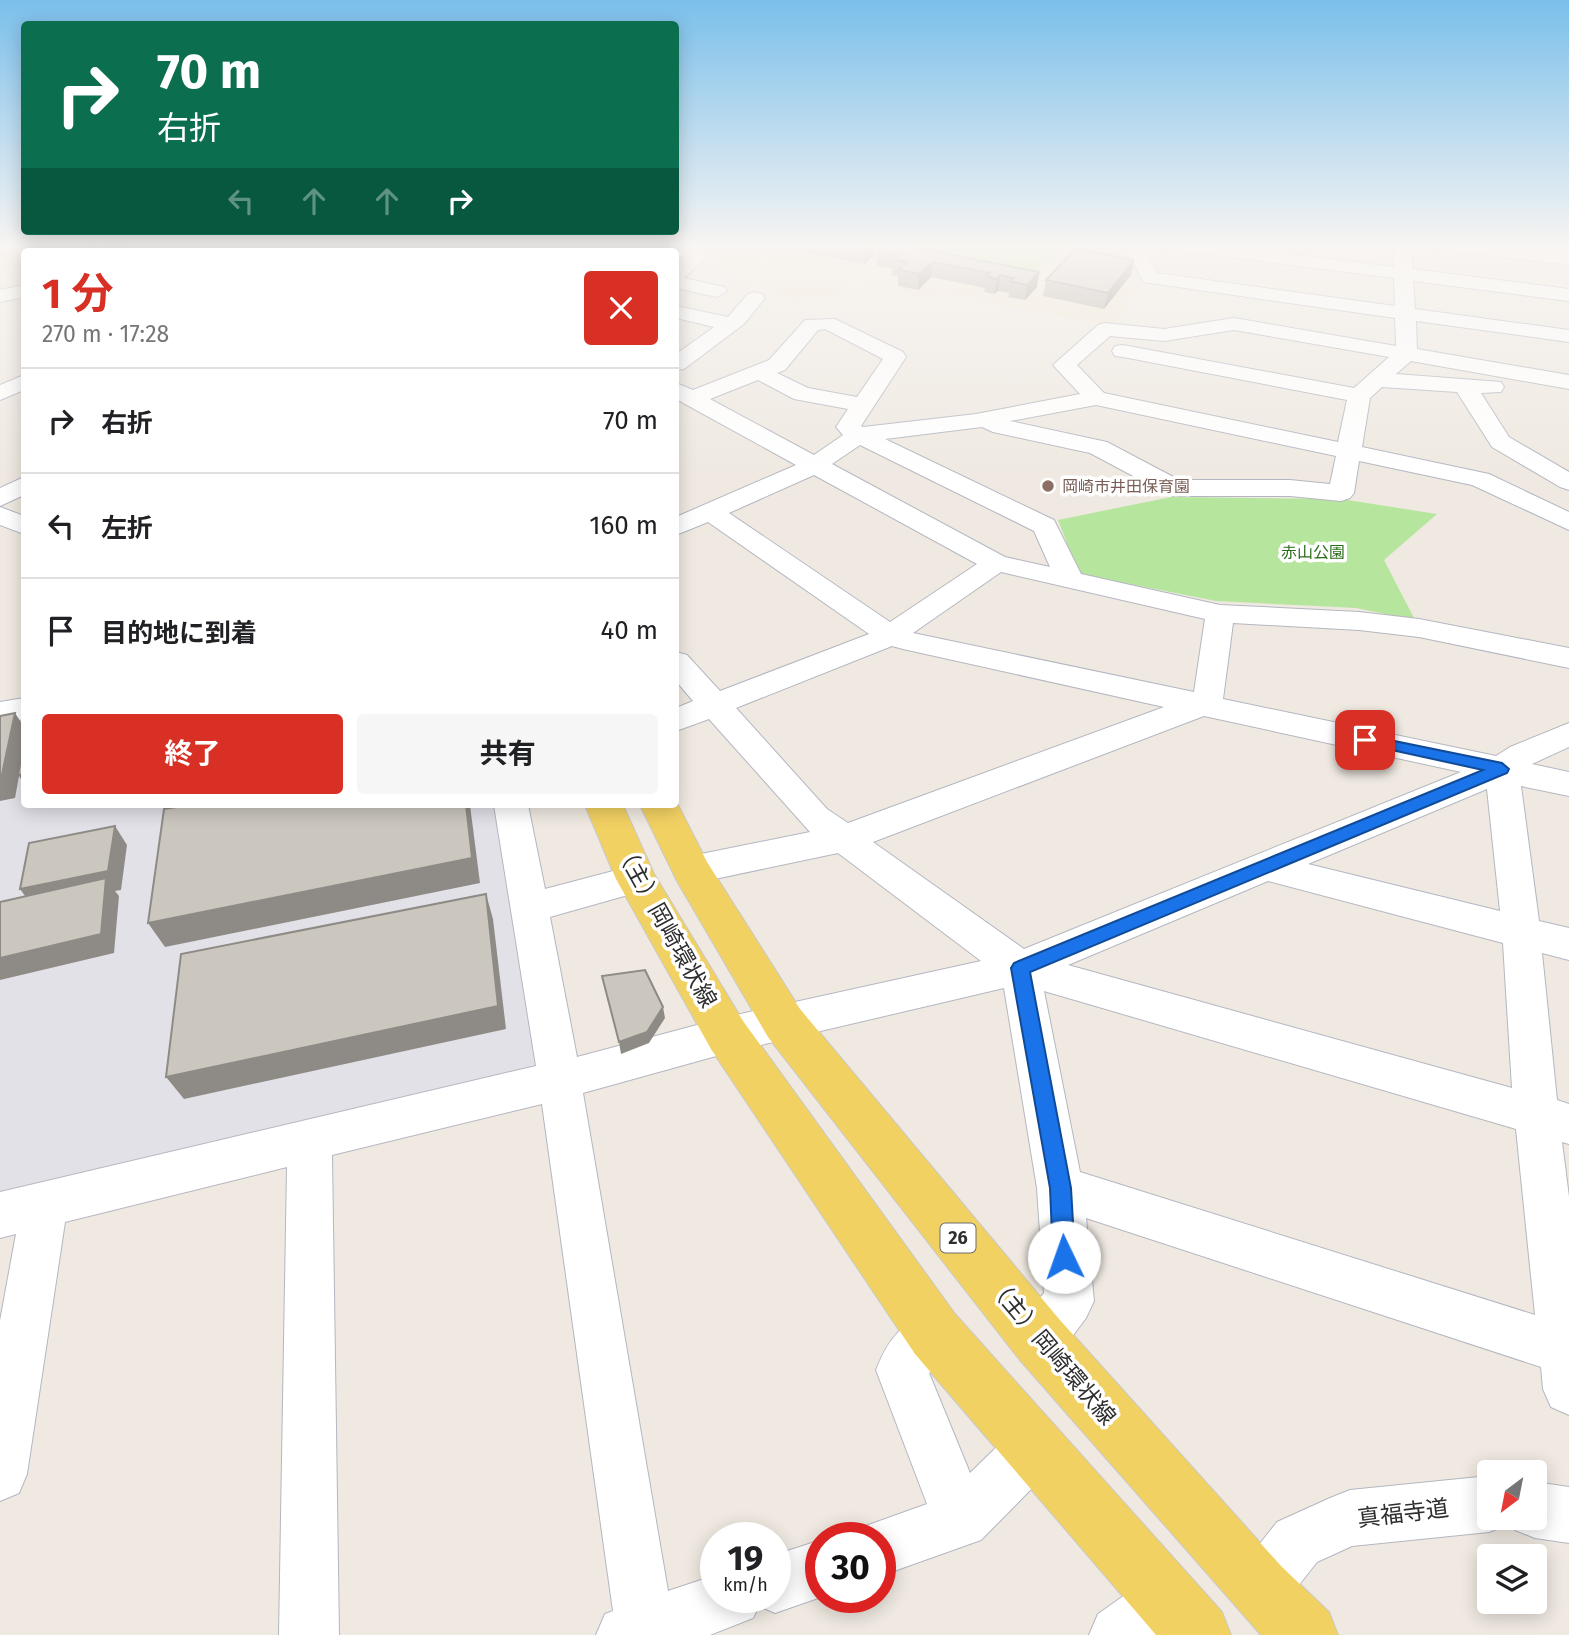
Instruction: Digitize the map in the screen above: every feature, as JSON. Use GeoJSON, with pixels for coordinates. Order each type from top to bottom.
{"type":"FeatureCollection","features":[{"type":"Feature","properties":{"kind":"main road","name":"（主）岡崎環状線"},"geometry":{"type":"LineString","coordinates":[[605,808],[636,880],[727,1035],[935,1335],[1182,1617]]}},
{"type":"Feature","properties":{"kind":"main road","name":"（主）岡崎環状線"},"geometry":{"type":"LineString","coordinates":[[660,808],[691,870],[784,1023],[1039,1339],[1260,1589],[1306,1635]]}},
{"type":"Feature","properties":{"kind":"street"},"geometry":{"type":"LineString","coordinates":[[713,320],[730,324]]}},
{"type":"Feature","properties":{"kind":"street"},"geometry":{"type":"LineString","coordinates":[[679,362],[734,320]]}},
{"type":"Feature","properties":{"kind":"street"},"geometry":{"type":"LineString","coordinates":[[1405,320],[1407,353]]}},
{"type":"Feature","properties":{"kind":"street"},"geometry":{"type":"LineString","coordinates":[[1457,320],[1569,336]]}},
{"type":"Feature","properties":{"kind":"street"},"geometry":{"type":"LineString","coordinates":[[683,394],[777,365],[811,324],[828,323],[895,357],[848,427],[858,435],[1045,526],[1070,581]]}},
{"type":"Feature","properties":{"kind":"street"},"geometry":{"type":"LineString","coordinates":[[1096,398],[1064,365],[1104,329],[1164,335],[1234,324],[1569,383]]}},
{"type":"Feature","properties":{"kind":"street"},"geometry":{"type":"LineString","coordinates":[[1089,344],[1359,396]]}},
{"type":"Feature","properties":{"kind":"street"},"geometry":{"type":"LineString","coordinates":[[976,421],[1098,447],[1174,488],[1290,488],[1341,493],[1359,396],[1407,353]]}},
{"type":"Feature","properties":{"kind":"street"},"geometry":{"type":"LineString","coordinates":[[758,372],[802,394],[863,405]]}},
{"type":"Feature","properties":{"kind":"street"},"geometry":{"type":"LineString","coordinates":[[1377,380],[1569,390]]}},
{"type":"Feature","properties":{"kind":"street"},"geometry":{"type":"LineString","coordinates":[[0,393],[21,383]]}},
{"type":"Feature","properties":{"kind":"street"},"geometry":{"type":"LineString","coordinates":[[1465,386],[1500,442],[1569,482]]}},
{"type":"Feature","properties":{"kind":"street"},"geometry":{"type":"LineString","coordinates":[[683,394],[996,563],[1220,614],[1359,621],[1419,628],[1569,658]]}},
{"type":"Feature","properties":{"kind":"street"},"geometry":{"type":"LineString","coordinates":[[679,526],[815,465],[858,435],[976,421],[1096,398],[1480,479],[1569,522]]}},
{"type":"Feature","properties":{"kind":"street"},"geometry":{"type":"LineString","coordinates":[[0,498],[21,487]]}},
{"type":"Feature","properties":{"kind":"street"},"geometry":{"type":"LineString","coordinates":[[711,512],[891,636],[1569,784]]}},
{"type":"Feature","properties":{"kind":"street"},"geometry":{"type":"LineString","coordinates":[[0,515],[21,525]]}},
{"type":"Feature","properties":{"kind":"street"},"geometry":{"type":"LineString","coordinates":[[679,719],[891,636],[996,563]]}},
{"type":"Feature","properties":{"kind":"street"},"geometry":{"type":"LineString","coordinates":[[691,870],[843,839],[1201,705],[1209,696],[1220,614]]}},
{"type":"Feature","properties":{"kind":"street"},"geometry":{"type":"LineString","coordinates":[[679,665],[815,818],[1020,968],[1552,1119]]}},
{"type":"Feature","properties":{"kind":"street"},"geometry":{"type":"LineString","coordinates":[[0,713],[21,710]]}},
{"type":"Feature","properties":{"kind":"street"},"geometry":{"type":"LineString","coordinates":[[0,1474],[22,1209],[560,1080],[727,1035],[1020,968],[1502,769],[1522,755],[1569,734]]}},
{"type":"Feature","properties":{"kind":"street"},"geometry":{"type":"LineString","coordinates":[[1060,1188],[1568,1363],[1552,1119],[1521,931],[1502,769]]}},
{"type":"Feature","properties":{"kind":"street"},"geometry":{"type":"LineString","coordinates":[[512,808],[560,1080],[639,1633],[700,1610]]}},
{"type":"Feature","properties":{"kind":"street"},"geometry":{"type":"LineString","coordinates":[[1272,864],[1283,872],[1569,944]]}},
{"type":"Feature","properties":{"kind":"street"},"geometry":{"type":"LineString","coordinates":[[530,908],[636,880]]}},
{"type":"Feature","properties":{"kind":"street"},"geometry":{"type":"LineString","coordinates":[[1020,968],[1060,1188],[1069,1301],[1039,1339]]}},
{"type":"Feature","properties":{"kind":"street"},"geometry":{"type":"LineString","coordinates":[[309,1635],[310,1141]]}},
{"type":"Feature","properties":{"kind":"street"},"geometry":{"type":"LineString","coordinates":[[935,1335],[906,1359],[902,1370],[961,1520]]}},
{"type":"Feature","properties":{"kind":"street"},"geometry":{"type":"LineString","coordinates":[[896,1542],[961,1520],[1034,1448]]}},
{"type":"Feature","properties":{"kind":"street","name":"真福寺道"},"geometry":{"type":"LineString","coordinates":[[1260,1589],[1297,1542],[1350,1518],[1477,1505]]}},
{"type":"Feature","properties":{"kind":"street"},"geometry":{"type":"LineString","coordinates":[[1547,1512],[1569,1515]]}},
{"type":"Feature","properties":{"kind":"street"},"geometry":{"type":"LineString","coordinates":[[1119,1635],[1182,1617]]}},
{"type":"Feature","properties":{"kind":"shaded area"},"geometry":{"type":"Polygon","coordinates":[[[1083,320],[1117,320],[1113,326],[1083,320]]]}},
{"type":"Feature","properties":{"kind":"shaded area"},"geometry":{"type":"Polygon","coordinates":[[[21,720],[21,808],[499,808],[535,1068],[0,1197],[0,723],[21,720]]]}},
{"type":"Feature","properties":{"kind":"green space","name":"赤山公園"},"geometry":{"type":"Polygon","coordinates":[[[1171,497],[1341,499],[1437,514],[1384,560],[1415,620],[1356,608],[1216,601],[1079,574],[1058,520],[1171,497]]]}},
{"type":"Feature","properties":{"kind":"building"},"geometry":{"type":"Polygon","coordinates":[[[15,713],[1,779],[0,779],[0,716],[15,713]]]}},
{"type":"Feature","properties":{"kind":"building"},"geometry":{"type":"Polygon","coordinates":[[[466,808],[472,858],[148,923],[164,809],[466,808]]]}},
{"type":"Feature","properties":{"kind":"building"},"geometry":{"type":"Polygon","coordinates":[[[115,826],[108,871],[20,889],[29,843],[115,826]]]}},
{"type":"Feature","properties":{"kind":"building"},"geometry":{"type":"Polygon","coordinates":[[[106,878],[101,934],[0,958],[0,902],[106,878]]]}},
{"type":"Feature","properties":{"kind":"building"},"geometry":{"type":"Polygon","coordinates":[[[486,894],[498,1006],[166,1077],[181,954],[486,894]]]}},
{"type":"Feature","properties":{"kind":"building"},"geometry":{"type":"Polygon","coordinates":[[[645,970],[663,1007],[647,1032],[619,1042],[602,976],[645,970]]]}},
{"type":"Feature","properties":{"kind":"place","name":"岡崎市井田保育園"},"geometry":{"type":"Point","coordinates":[1048,486]}},
{"type":"Feature","properties":{"kind":"route"},"geometry":{"type":"LineString","coordinates":[[1064,1257],[1060,1188],[1020,968],[1502,769],[1365,740]]}}]}
